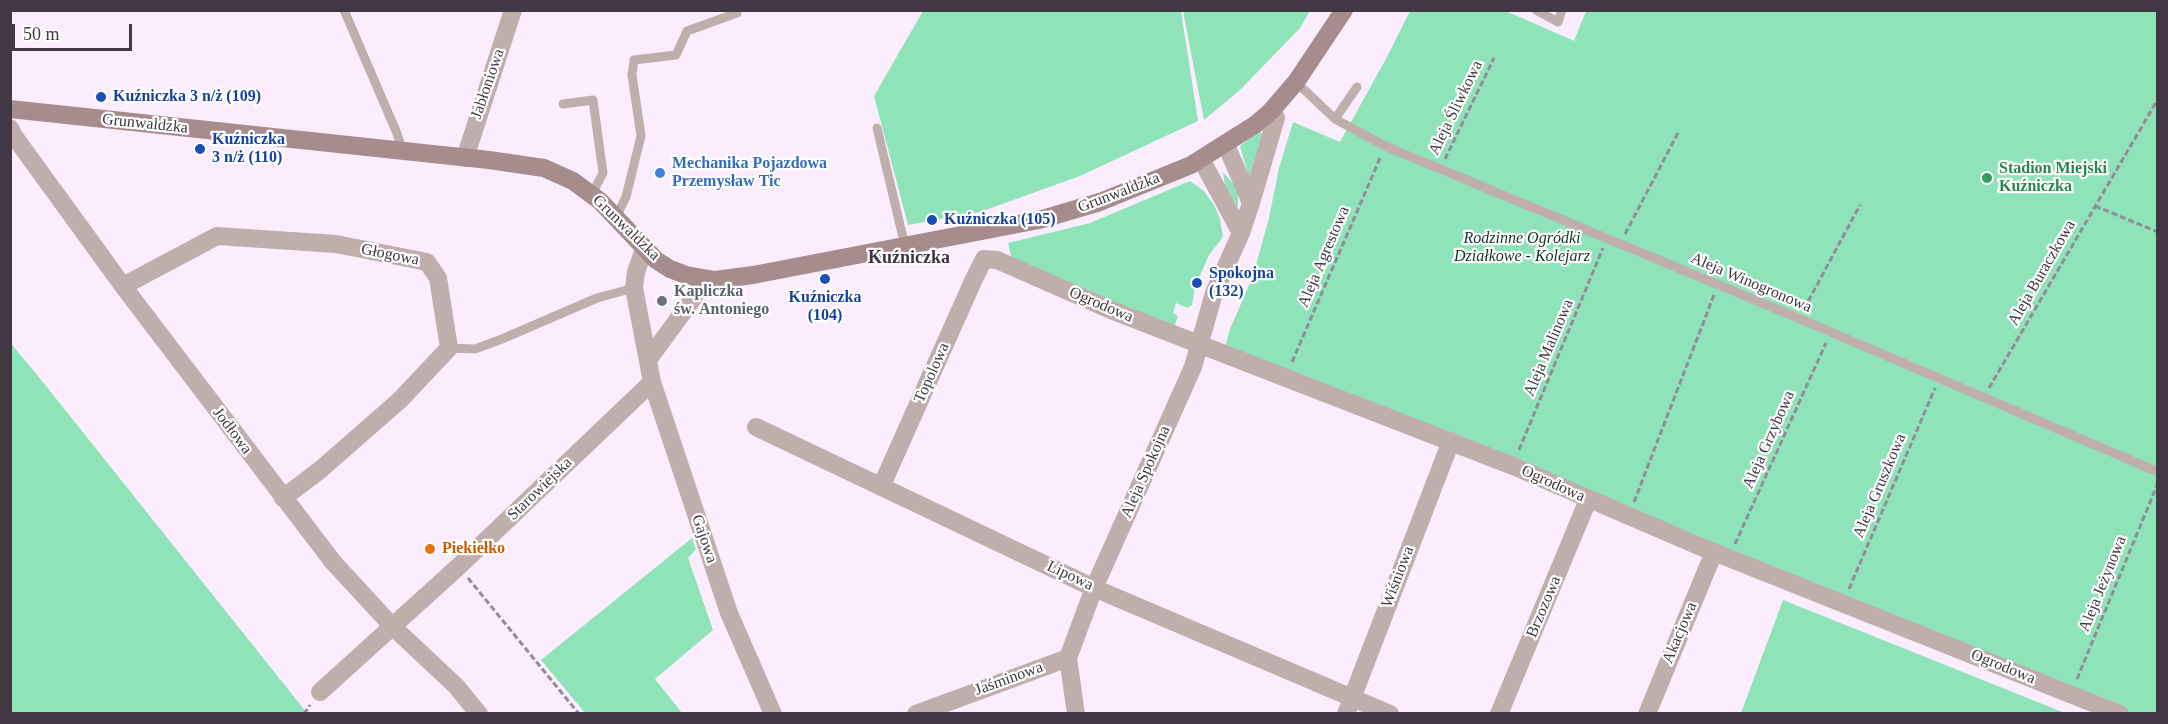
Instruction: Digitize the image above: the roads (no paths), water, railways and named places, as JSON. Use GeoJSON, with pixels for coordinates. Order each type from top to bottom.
{"type":"FeatureCollection","features":[{"type":"Feature","properties":{"kind":"street","name":"Jabłoniowa"},"geometry":{"type":"LineString","coordinates":[[465,158],[513,10]]}},
{"type":"Feature","properties":{"kind":"street","name":"Grunwaldzka"},"geometry":{"type":"LineString","coordinates":[[10,109],[544,168],[559,173],[592,194],[644,249],[670,269],[715,280],[753,275],[1050,218],[1100,202],[1201,159],[1226,145],[1271,111],[1296,82],[1344,10]]}},
{"type":"Feature","properties":{"kind":"street","name":"Aleja Spokojna"},"geometry":{"type":"LineString","coordinates":[[1076,714],[1068,658],[1094,588],[1193,367],[1214,293],[1241,233],[1251,203],[1276,118],[1271,111]]}},
{"type":"Feature","properties":{"kind":"street","name":"Jodłowa"},"geometry":{"type":"LineString","coordinates":[[10,128],[123,286],[333,562],[393,627],[456,686],[479,714]]}},
{"type":"Feature","properties":{"kind":"street"},"geometry":{"type":"LineString","coordinates":[[1226,145],[1251,203]]}},
{"type":"Feature","properties":{"kind":"street"},"geometry":{"type":"LineString","coordinates":[[1201,159],[1241,233]]}},
{"type":"Feature","properties":{"kind":"street","name":"Głogowa"},"geometry":{"type":"LineString","coordinates":[[123,286],[217,236],[336,244],[427,262],[438,278],[449,348]]}},
{"type":"Feature","properties":{"kind":"street","name":"Gajowa"},"geometry":{"type":"LineString","coordinates":[[644,249],[636,272],[634,288],[640,329],[652,382],[729,613],[773,714]]}},
{"type":"Feature","properties":{"kind":"street","name":"Ogrodowa"},"geometry":{"type":"LineString","coordinates":[[984,259],[997,260],[1111,310],[1513,466],[1588,500],[2120,714]]}},
{"type":"Feature","properties":{"kind":"street","name":"Topolowa"},"geometry":{"type":"LineString","coordinates":[[881,487],[984,259]]}},
{"type":"Feature","properties":{"kind":"street"},"geometry":{"type":"LineString","coordinates":[[648,360],[692,300],[704,279]]}},
{"type":"Feature","properties":{"kind":"street"},"geometry":{"type":"LineString","coordinates":[[640,329],[668,333]]}},
{"type":"Feature","properties":{"kind":"street"},"geometry":{"type":"LineString","coordinates":[[283,498],[320,470],[400,400],[449,348]]}},
{"type":"Feature","properties":{"kind":"street","name":"Starowiejska"},"geometry":{"type":"LineString","coordinates":[[320,692],[458,567],[652,382]]}},
{"type":"Feature","properties":{"kind":"street","name":"Lipowa"},"geometry":{"type":"LineString","coordinates":[[756,427],[1349,706],[1390,714]]}},
{"type":"Feature","properties":{"kind":"street","name":"Wiśniowa"},"geometry":{"type":"LineString","coordinates":[[1349,706],[1450,441]]}},
{"type":"Feature","properties":{"kind":"street","name":"Brzozowa"},"geometry":{"type":"LineString","coordinates":[[1499,714],[1588,500]]}},
{"type":"Feature","properties":{"kind":"street","name":"Akacjowa"},"geometry":{"type":"LineString","coordinates":[[1647,714],[1722,554]]}},
{"type":"Feature","properties":{"kind":"street","name":"Jaśminowa"},"geometry":{"type":"LineString","coordinates":[[916,714],[1068,658]]}},
{"type":"Feature","properties":{"kind":"lane"},"geometry":{"type":"LineString","coordinates":[[344,10],[403,151]]}},
{"type":"Feature","properties":{"kind":"lane"},"geometry":{"type":"LineString","coordinates":[[1536,10],[1558,22],[1562,10]]}},
{"type":"Feature","properties":{"kind":"lane"},"geometry":{"type":"LineString","coordinates":[[616,217],[626,197],[641,136],[632,75],[634,60],[676,55],[687,31],[736,13]]}},
{"type":"Feature","properties":{"kind":"lane","name":"Aleja Winogronowa"},"geometry":{"type":"LineString","coordinates":[[1296,82],[1335,119],[1385,146],[1798,318],[2157,472]]}},
{"type":"Feature","properties":{"kind":"lane"},"geometry":{"type":"LineString","coordinates":[[1335,119],[1357,87]]}},
{"type":"Feature","properties":{"kind":"lane"},"geometry":{"type":"LineString","coordinates":[[563,104],[593,100],[603,173],[592,194]]}},
{"type":"Feature","properties":{"kind":"lane"},"geometry":{"type":"LineString","coordinates":[[877,128],[905,246]]}},
{"type":"Feature","properties":{"kind":"lane"},"geometry":{"type":"LineString","coordinates":[[449,348],[475,349],[597,298],[634,288]]}},
{"type":"Feature","properties":{"kind":"place","name":"Kuźniczka 3 n/ż (109)"},"geometry":{"type":"Point","coordinates":[101,97]}},
{"type":"Feature","properties":{"kind":"place","name":"Kuźniczka 3 n/ż (110)"},"geometry":{"type":"Point","coordinates":[200,149]}},
{"type":"Feature","properties":{"kind":"place","name":"Mechanika Pojazdowa Przemysław Tic"},"geometry":{"type":"Point","coordinates":[660,173]}},
{"type":"Feature","properties":{"kind":"place","name":"Stadion Miejski Kuźniczka"},"geometry":{"type":"Point","coordinates":[1987,178]}},
{"type":"Feature","properties":{"kind":"place","name":"Kuźniczka (105)"},"geometry":{"type":"Point","coordinates":[932,220]}},
{"type":"Feature","properties":{"kind":"place","name":"Kuźniczka (104)"},"geometry":{"type":"Point","coordinates":[825,279]}},
{"type":"Feature","properties":{"kind":"place","name":"Spokojna (132)"},"geometry":{"type":"Point","coordinates":[1197,283]}},
{"type":"Feature","properties":{"kind":"place","name":"Kapliczka św. Antoniego"},"geometry":{"type":"Point","coordinates":[662,301]}},
{"type":"Feature","properties":{"kind":"place","name":"Piekiełko"},"geometry":{"type":"Point","coordinates":[430,549]}},
{"type":"Feature","properties":{"kind":"district","name":"Kuźniczka"},"geometry":{"type":"Point","coordinates":[909,258]}},
{"type":"Feature","properties":{"kind":"park label","name":"Rodzinne Ogródki Działkowe - Kolejarz"},"geometry":{"type":"Point","coordinates":[1522,248]}}]}
